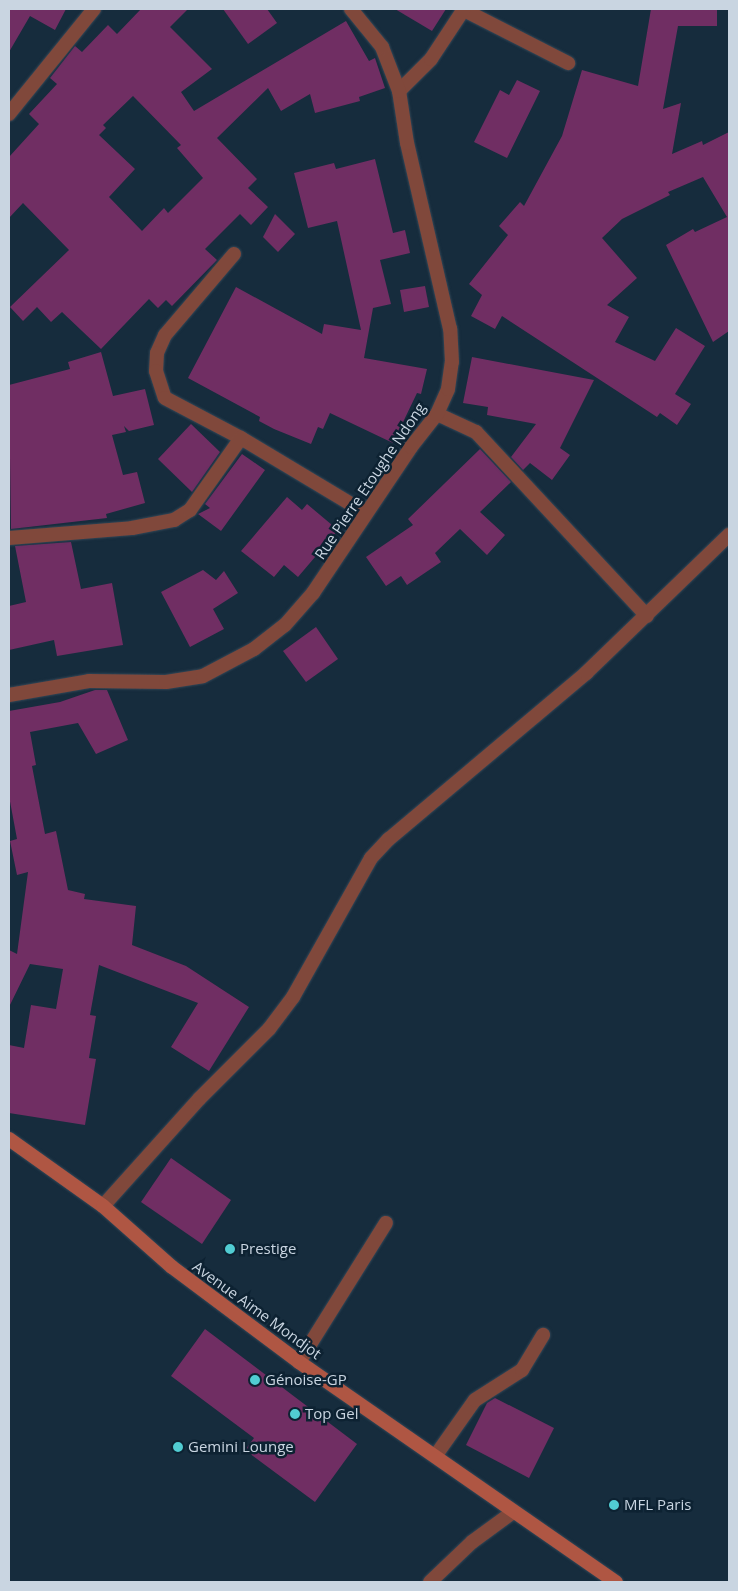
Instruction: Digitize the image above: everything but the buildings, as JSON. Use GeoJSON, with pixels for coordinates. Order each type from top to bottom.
{"type":"FeatureCollection","features":[{"type":"Feature","properties":{"kind":"main road","name":"Avenue Aime Mondjot"},"geometry":{"type":"LineString","coordinates":[[9,1139],[103,1206],[172,1267],[299,1362],[436,1455],[513,1512],[616,1582]]}},
{"type":"Feature","properties":{"kind":"street"},"geometry":{"type":"LineString","coordinates":[[9,114],[94,9]]}},
{"type":"Feature","properties":{"kind":"street","name":"Rue Pierre Etoughe Ndong"},"geometry":{"type":"LineString","coordinates":[[9,695],[89,681],[166,682],[203,676],[254,649],[285,625],[313,593],[366,513],[437,414],[448,389],[452,362],[450,329],[407,143],[400,91],[382,47],[351,9]]}},
{"type":"Feature","properties":{"kind":"street"},"geometry":{"type":"LineString","coordinates":[[400,91],[432,59],[464,9],[568,63]]}},
{"type":"Feature","properties":{"kind":"street"},"geometry":{"type":"LineString","coordinates":[[234,254],[165,334],[157,353],[156,371],[165,398],[241,438],[366,513]]}},
{"type":"Feature","properties":{"kind":"street"},"geometry":{"type":"LineString","coordinates":[[437,414],[476,432],[647,616]]}},
{"type":"Feature","properties":{"kind":"street"},"geometry":{"type":"LineString","coordinates":[[9,538],[132,528],[174,520],[190,510],[241,438]]}},
{"type":"Feature","properties":{"kind":"street"},"geometry":{"type":"LineString","coordinates":[[103,1206],[199,1099],[269,1029],[293,997],[371,858],[389,838],[586,673],[728,540]]}},
{"type":"Feature","properties":{"kind":"street"},"geometry":{"type":"LineString","coordinates":[[299,1362],[386,1223]]}},
{"type":"Feature","properties":{"kind":"street"},"geometry":{"type":"LineString","coordinates":[[436,1455],[475,1400],[522,1370],[543,1335]]}},
{"type":"Feature","properties":{"kind":"street"},"geometry":{"type":"LineString","coordinates":[[430,1582],[472,1542],[513,1512]]}},
{"type":"Feature","properties":{"kind":"place","name":"Prestige"},"geometry":{"type":"Point","coordinates":[230,1249]}},
{"type":"Feature","properties":{"kind":"place","name":"Génoise-GP"},"geometry":{"type":"Point","coordinates":[255,1380]}},
{"type":"Feature","properties":{"kind":"place","name":"Top Gel"},"geometry":{"type":"Point","coordinates":[295,1414]}},
{"type":"Feature","properties":{"kind":"place","name":"Gemini Lounge"},"geometry":{"type":"Point","coordinates":[178,1447]}},
{"type":"Feature","properties":{"kind":"place","name":"MFL Paris"},"geometry":{"type":"Point","coordinates":[614,1505]}}]}
